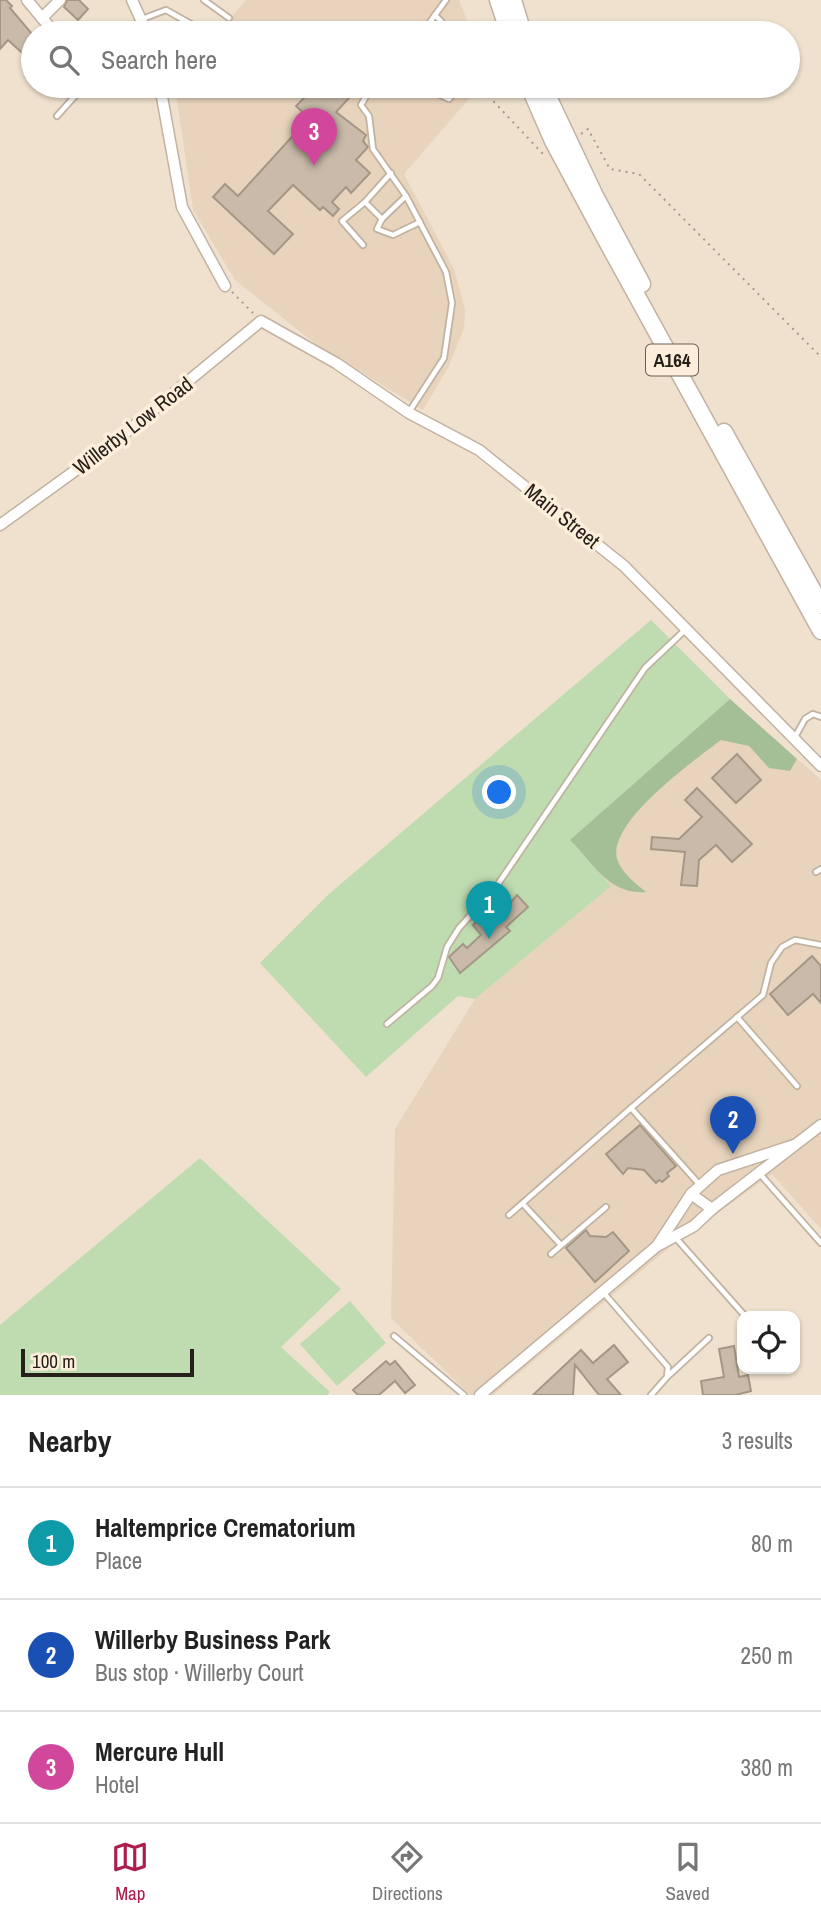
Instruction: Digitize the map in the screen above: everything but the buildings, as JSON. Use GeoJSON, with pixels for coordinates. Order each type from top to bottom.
{"type":"FeatureCollection","features":[{"type":"Feature","properties":{"kind":"highway"},"geometry":{"type":"LineString","coordinates":[[503,3],[513,21]]}},
{"type":"Feature","properties":{"kind":"highway","name":"A164"},"geometry":{"type":"LineString","coordinates":[[534,98],[553,141],[605,238],[821,631]]}},
{"type":"Feature","properties":{"kind":"highway","name":"A164"},"geometry":{"type":"LineString","coordinates":[[548,98],[568,142],[663,322],[821,605]]}},
{"type":"Feature","properties":{"kind":"street"},"geometry":{"type":"LineString","coordinates":[[27,0],[44,21]]}},
{"type":"Feature","properties":{"kind":"street"},"geometry":{"type":"LineString","coordinates":[[42,18],[60,0]]}},
{"type":"Feature","properties":{"kind":"street"},"geometry":{"type":"LineString","coordinates":[[132,0],[141,19]]}},
{"type":"Feature","properties":{"kind":"street"},"geometry":{"type":"LineString","coordinates":[[162,98],[182,207],[225,286]]}},
{"type":"Feature","properties":{"kind":"street","name":"Main Street"},"geometry":{"type":"LineString","coordinates":[[261,321],[336,363],[409,413],[479,450],[624,566],[821,766]]}},
{"type":"Feature","properties":{"kind":"street","name":"Willerby Low Road"},"geometry":{"type":"LineString","coordinates":[[0,525],[162,404],[261,321]]}},
{"type":"Feature","properties":{"kind":"street"},"geometry":{"type":"LineString","coordinates":[[480,1395],[657,1246],[694,1226],[712,1209],[821,1125]]}},
{"type":"Feature","properties":{"kind":"street"},"geometry":{"type":"LineString","coordinates":[[657,1246],[699,1184],[718,1170],[793,1145]]}},
{"type":"Feature","properties":{"kind":"street"},"geometry":{"type":"LineString","coordinates":[[691,1194],[712,1209]]}},
{"type":"Feature","properties":{"kind":"lane"},"geometry":{"type":"LineString","coordinates":[[204,0],[229,18]]}},
{"type":"Feature","properties":{"kind":"lane"},"geometry":{"type":"LineString","coordinates":[[431,21],[446,0]]}},
{"type":"Feature","properties":{"kind":"lane"},"geometry":{"type":"LineString","coordinates":[[141,19],[166,10],[186,21]]}},
{"type":"Feature","properties":{"kind":"lane"},"geometry":{"type":"LineString","coordinates":[[435,15],[441,21]]}},
{"type":"Feature","properties":{"kind":"lane"},"geometry":{"type":"LineString","coordinates":[[57,116],[73,98]]}},
{"type":"Feature","properties":{"kind":"lane"},"geometry":{"type":"LineString","coordinates":[[365,98],[361,105],[369,116],[373,149],[406,196],[446,272],[452,303],[444,358],[409,413]]}},
{"type":"Feature","properties":{"kind":"lane"},"geometry":{"type":"LineString","coordinates":[[363,245],[342,221],[365,202],[391,173]]}},
{"type":"Feature","properties":{"kind":"lane"},"geometry":{"type":"LineString","coordinates":[[406,196],[382,219],[377,229],[393,235],[420,222]]}},
{"type":"Feature","properties":{"kind":"lane"},"geometry":{"type":"LineString","coordinates":[[365,202],[382,219]]}},
{"type":"Feature","properties":{"kind":"lane"},"geometry":{"type":"LineString","coordinates":[[387,1024],[432,986],[438,978],[447,947],[459,928],[496,887],[645,668],[686,629]]}},
{"type":"Feature","properties":{"kind":"lane"},"geometry":{"type":"LineString","coordinates":[[794,738],[805,719],[813,714],[821,717]]}},
{"type":"Feature","properties":{"kind":"lane"},"geometry":{"type":"LineString","coordinates":[[509,1215],[763,995],[771,963],[782,947],[795,940],[820,943]]}},
{"type":"Feature","properties":{"kind":"lane"},"geometry":{"type":"LineString","coordinates":[[737,1017],[797,1086]]}},
{"type":"Feature","properties":{"kind":"lane"},"geometry":{"type":"LineString","coordinates":[[631,1108],[699,1184]]}},
{"type":"Feature","properties":{"kind":"lane"},"geometry":{"type":"LineString","coordinates":[[759,1174],[821,1243]]}},
{"type":"Feature","properties":{"kind":"lane"},"geometry":{"type":"LineString","coordinates":[[523,1204],[561,1245]]}},
{"type":"Feature","properties":{"kind":"lane"},"geometry":{"type":"LineString","coordinates":[[551,1254],[606,1207]]}},
{"type":"Feature","properties":{"kind":"lane"},"geometry":{"type":"LineString","coordinates":[[674,1237],[741,1311]]}},
{"type":"Feature","properties":{"kind":"lane"},"geometry":{"type":"LineString","coordinates":[[602,1291],[667,1367],[667,1377]]}},
{"type":"Feature","properties":{"kind":"lane"},"geometry":{"type":"LineString","coordinates":[[394,1336],[464,1395]]}},
{"type":"Feature","properties":{"kind":"lane"},"geometry":{"type":"LineString","coordinates":[[651,1395],[709,1338]]}},
{"type":"Feature","properties":{"kind":"path"},"geometry":{"type":"LineString","coordinates":[[490,98],[545,156]]}},
{"type":"Feature","properties":{"kind":"path"},"geometry":{"type":"LineString","coordinates":[[568,142],[588,129],[610,169],[639,174],[821,357]]}},
{"type":"Feature","properties":{"kind":"path"},"geometry":{"type":"LineString","coordinates":[[225,286],[261,321]]}},
{"type":"Feature","properties":{"kind":"shaded area"},"geometry":{"type":"Polygon","coordinates":[[[246,0],[459,0],[467,21],[228,21],[246,0]]]}},
{"type":"Feature","properties":{"kind":"shaded area"},"geometry":{"type":"Polygon","coordinates":[[[177,98],[470,98],[404,174],[454,269],[465,309],[464,328],[449,366],[423,410],[317,345],[235,280],[193,210],[177,98]]]}},
{"type":"Feature","properties":{"kind":"shaded area"},"geometry":{"type":"Polygon","coordinates":[[[730,699],[821,780],[821,1229],[772,1174],[669,1248],[493,1395],[470,1395],[391,1318],[395,1129],[475,999],[610,886],[570,840],[730,699]]]}},
{"type":"Feature","properties":{"kind":"green space"},"geometry":{"type":"Polygon","coordinates":[[[651,620],[730,699],[571,840],[611,886],[475,999],[458,996],[366,1077],[260,963],[329,894],[651,620]]]}},
{"type":"Feature","properties":{"kind":"green space"},"geometry":{"type":"Polygon","coordinates":[[[730,699],[797,759],[790,771],[769,768],[749,746],[721,740],[656,793],[625,828],[618,844],[617,859],[625,873],[646,892],[633,892],[612,883],[570,840],[730,699]]]}},
{"type":"Feature","properties":{"kind":"green space"},"geometry":{"type":"Polygon","coordinates":[[[200,1158],[341,1289],[281,1347],[330,1392],[327,1395],[0,1395],[0,1325],[200,1158]]]}},
{"type":"Feature","properties":{"kind":"green space"},"geometry":{"type":"Polygon","coordinates":[[[350,1301],[386,1343],[337,1386],[300,1344],[350,1301]]]}},
{"type":"Feature","properties":{"kind":"place","name":"Mercure Hull"},"geometry":{"type":"Point","coordinates":[314,166]}},
{"type":"Feature","properties":{"kind":"place","name":"Haltemprice Crematorium"},"geometry":{"type":"Point","coordinates":[489,939]}},
{"type":"Feature","properties":{"kind":"place","name":"Willerby Business Park"},"geometry":{"type":"Point","coordinates":[733,1154]}}]}
